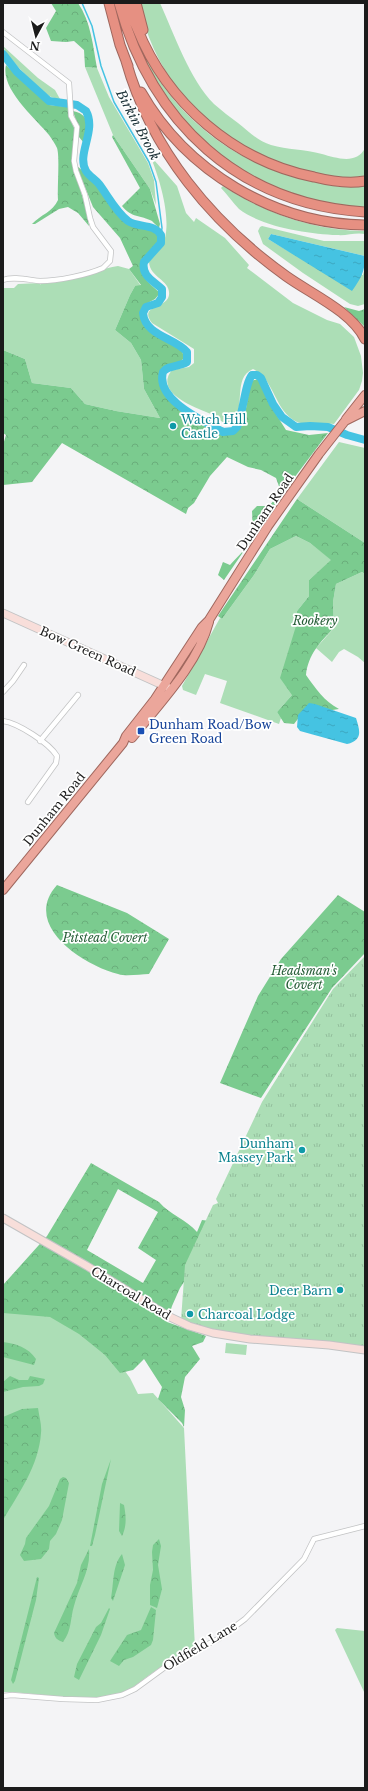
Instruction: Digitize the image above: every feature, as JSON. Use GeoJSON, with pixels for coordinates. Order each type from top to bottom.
{"type":"FeatureCollection","features":[{"type":"Feature","properties":{"kind":"highway"},"geometry":{"type":"LineString","coordinates":[[109,3],[114,28],[132,84],[147,118],[177,169],[193,190],[232,232],[254,252],[286,276],[351,320],[359,328],[365,339]]}},
{"type":"Feature","properties":{"kind":"highway"},"geometry":{"type":"LineString","coordinates":[[119,3],[136,53],[155,88],[177,120],[214,157],[261,186],[294,199],[323,207],[365,212]]}},
{"type":"Feature","properties":{"kind":"highway"},"geometry":{"type":"LineString","coordinates":[[127,3],[143,44],[168,86],[206,125],[227,141],[266,162],[296,173],[322,179],[350,182],[365,181]]}},
{"type":"Feature","properties":{"kind":"highway"},"geometry":{"type":"LineString","coordinates":[[136,3],[143,30],[153,54],[183,102]]}},
{"type":"Feature","properties":{"kind":"highway"},"geometry":{"type":"LineString","coordinates":[[126,62],[144,98],[166,128],[193,157],[212,172],[247,194],[282,210],[332,223],[365,225]]}},
{"type":"Feature","properties":{"kind":"highway","name":"Dunham Road"},"geometry":{"type":"LineString","coordinates":[[3,890],[123,744],[126,736],[164,685],[202,627],[209,620],[268,526],[347,416],[365,395]]}},
{"type":"Feature","properties":{"kind":"highway","name":"Dunham Road"},"geometry":{"type":"LineString","coordinates":[[344,422],[365,411]]}},
{"type":"Feature","properties":{"kind":"highway","name":"Dunham Road"},"geometry":{"type":"LineString","coordinates":[[123,744],[130,740],[172,690],[207,630],[209,620]]}},
{"type":"Feature","properties":{"kind":"main road","name":"Bow Green Road"},"geometry":{"type":"LineString","coordinates":[[3,613],[164,685],[172,690]]}},
{"type":"Feature","properties":{"kind":"main road","name":"Charcoal Road"},"geometry":{"type":"LineString","coordinates":[[3,1218],[87,1266],[170,1318],[189,1326],[212,1333],[262,1341],[329,1345],[365,1350]]}},
{"type":"Feature","properties":{"kind":"street"},"geometry":{"type":"LineString","coordinates":[[3,32],[66,79],[69,83],[71,116],[77,127],[74,161],[76,171],[85,195],[90,218],[94,227],[111,251],[110,261],[107,266],[99,270],[64,278],[41,281],[9,278],[3,280]]}},
{"type":"Feature","properties":{"kind":"street"},"geometry":{"type":"LineString","coordinates":[[3,692],[14,681],[24,665]]}},
{"type":"Feature","properties":{"kind":"street"},"geometry":{"type":"LineString","coordinates":[[40,741],[78,695]]}},
{"type":"Feature","properties":{"kind":"street"},"geometry":{"type":"LineString","coordinates":[[3,721],[16,725],[56,754],[57,760],[28,802]]}},
{"type":"Feature","properties":{"kind":"street","name":"Oldfield Lane"},"geometry":{"type":"LineString","coordinates":[[3,1696],[12,1695],[97,1700],[135,1689],[172,1662],[218,1639],[245,1619],[304,1559],[314,1540],[365,1526]]}},
{"type":"Feature","properties":{"kind":"green space"},"geometry":{"type":"Polygon","coordinates":[[[51,3],[78,3],[89,26],[97,68],[85,67],[84,50],[74,41],[51,41],[46,28],[56,11],[51,3]]]}},
{"type":"Feature","properties":{"kind":"green space"},"geometry":{"type":"Polygon","coordinates":[[[125,3],[139,42],[150,65],[163,86],[196,123],[216,139],[236,152],[258,164],[281,173],[335,186],[351,187],[365,185],[365,207],[315,201],[281,190],[233,164],[212,148],[175,110],[159,87],[137,42],[131,27],[125,3]]]}},
{"type":"Feature","properties":{"kind":"green space"},"geometry":{"type":"Polygon","coordinates":[[[139,3],[160,3],[183,56],[205,94],[214,104],[253,136],[277,147],[316,152],[346,159],[357,157],[365,148],[365,177],[330,177],[276,163],[228,136],[193,106],[164,69],[145,26],[139,3]]]}},
{"type":"Feature","properties":{"kind":"green space"},"geometry":{"type":"Polygon","coordinates":[[[3,46],[38,78],[55,90],[60,99],[49,96],[37,86],[10,57],[3,46]]]}},
{"type":"Feature","properties":{"kind":"green space"},"geometry":{"type":"Polygon","coordinates":[[[6,65],[49,105],[69,107],[69,117],[76,132],[72,160],[87,213],[89,226],[78,213],[68,207],[59,209],[35,224],[32,224],[53,208],[58,200],[58,152],[49,135],[20,103],[8,84],[6,65]]]}},
{"type":"Feature","properties":{"kind":"green space"},"geometry":{"type":"Polygon","coordinates":[[[85,67],[97,68],[109,97],[148,163],[154,180],[156,205],[150,189],[113,135],[85,67]]]}},
{"type":"Feature","properties":{"kind":"green space"},"geometry":{"type":"Polygon","coordinates":[[[73,111],[79,113],[86,119],[87,133],[84,143],[79,137],[79,130],[73,111]]]}},
{"type":"Feature","properties":{"kind":"green space"},"geometry":{"type":"Polygon","coordinates":[[[113,135],[150,189],[160,224],[159,228],[148,219],[129,213],[122,206],[140,188],[112,137],[113,135]]]}},
{"type":"Feature","properties":{"kind":"green space"},"geometry":{"type":"Polygon","coordinates":[[[154,160],[177,186],[186,213],[194,222],[196,218],[225,238],[249,265],[247,268],[293,303],[327,320],[340,324],[354,337],[361,356],[363,373],[362,381],[359,390],[334,424],[300,423],[289,417],[266,380],[253,369],[246,373],[243,380],[238,411],[230,424],[225,423],[211,414],[187,404],[172,392],[168,386],[168,378],[172,370],[189,367],[194,363],[194,349],[152,323],[148,313],[164,303],[169,295],[167,286],[153,272],[149,262],[161,248],[165,239],[166,229],[165,206],[153,163],[154,160]]]}},
{"type":"Feature","properties":{"kind":"green space"},"geometry":{"type":"Polygon","coordinates":[[[76,165],[95,182],[127,222],[148,227],[156,231],[160,236],[156,245],[142,262],[142,274],[160,293],[155,299],[144,305],[142,321],[177,344],[185,357],[179,363],[162,369],[167,396],[209,426],[227,435],[243,425],[251,381],[258,379],[274,411],[286,430],[309,435],[328,433],[291,482],[224,580],[218,575],[223,562],[230,565],[246,547],[252,527],[252,511],[257,506],[269,506],[281,492],[276,478],[261,470],[248,467],[227,457],[210,476],[194,503],[188,508],[186,514],[62,443],[32,482],[3,485],[3,445],[6,435],[3,433],[3,350],[25,359],[32,383],[71,388],[85,404],[160,418],[144,389],[141,360],[131,343],[115,330],[135,286],[141,285],[129,269],[133,266],[120,238],[93,207],[76,165]]]}},
{"type":"Feature","properties":{"kind":"green space"},"geometry":{"type":"Polygon","coordinates":[[[223,186],[239,196],[291,219],[327,228],[365,231],[365,234],[358,233],[341,235],[300,231],[260,221],[239,209],[221,188],[223,186]]]}},
{"type":"Feature","properties":{"kind":"green space"},"geometry":{"type":"Polygon","coordinates":[[[262,226],[324,241],[365,241],[365,256],[271,234],[268,239],[288,251],[363,275],[365,267],[365,304],[358,306],[350,304],[263,244],[258,231],[262,226]]]}},
{"type":"Feature","properties":{"kind":"green space"},"geometry":{"type":"Polygon","coordinates":[[[118,266],[129,269],[141,286],[135,286],[115,330],[131,343],[141,360],[144,389],[160,418],[85,404],[71,388],[32,383],[25,359],[3,350],[3,288],[14,288],[18,284],[40,283],[41,285],[41,283],[76,278],[118,266]]]}},
{"type":"Feature","properties":{"kind":"green space"},"geometry":{"type":"Polygon","coordinates":[[[344,307],[359,311],[365,309],[365,327],[344,307]]]}},
{"type":"Feature","properties":{"kind":"green space"},"geometry":{"type":"Polygon","coordinates":[[[339,442],[365,448],[365,543],[297,499],[339,442]]]}},
{"type":"Feature","properties":{"kind":"green space","name":"Rookery"},"geometry":{"type":"Polygon","coordinates":[[[297,499],[365,543],[365,574],[362,572],[336,584],[333,602],[334,628],[316,649],[307,668],[306,675],[317,690],[329,702],[339,709],[326,711],[304,711],[294,724],[284,723],[277,712],[292,695],[280,678],[296,626],[297,611],[309,596],[309,580],[331,560],[310,543],[296,536],[270,549],[254,575],[222,619],[218,616],[297,499]]]}},
{"type":"Feature","properties":{"kind":"green space"},"geometry":{"type":"Polygon","coordinates":[[[296,536],[310,543],[332,560],[309,580],[309,596],[297,611],[292,695],[277,712],[281,718],[279,724],[220,703],[227,681],[205,674],[196,695],[183,690],[182,686],[220,618],[222,619],[254,575],[270,549],[296,536]]]}},
{"type":"Feature","properties":{"kind":"green space"},"geometry":{"type":"Polygon","coordinates":[[[362,572],[365,574],[365,663],[344,649],[339,652],[332,662],[316,648],[334,628],[333,602],[336,584],[362,572]]]}},
{"type":"Feature","properties":{"kind":"green space","name":"Pitstead Covert"},"geometry":{"type":"Polygon","coordinates":[[[57,885],[127,913],[169,939],[149,974],[125,975],[104,969],[89,962],[61,941],[51,928],[46,915],[48,900],[57,885]]]}},
{"type":"Feature","properties":{"kind":"green space","name":"Headsman's Covert"},"geometry":{"type":"Polygon","coordinates":[[[338,895],[365,912],[365,953],[332,988],[261,1098],[220,1083],[258,996],[281,959],[338,895]]]}},
{"type":"Feature","properties":{"kind":"green space","name":"Dunham Massey Park"},"geometry":{"type":"Polygon","coordinates":[[[365,956],[365,1347],[342,1343],[267,1338],[215,1330],[181,1320],[185,1265],[213,1205],[218,1203],[216,1199],[262,1102],[333,989],[365,956]]]}},
{"type":"Feature","properties":{"kind":"green space"},"geometry":{"type":"Polygon","coordinates":[[[91,1163],[159,1202],[197,1232],[202,1220],[210,1221],[188,1276],[180,1288],[172,1306],[167,1322],[206,1336],[203,1342],[192,1346],[200,1359],[185,1377],[181,1397],[185,1410],[184,1427],[182,1423],[158,1399],[162,1387],[144,1359],[133,1370],[120,1373],[105,1355],[79,1334],[50,1317],[3,1313],[3,1285],[47,1236],[91,1163]],[[118,1189],[87,1250],[143,1283],[156,1260],[138,1248],[158,1212],[118,1189]]]}},
{"type":"Feature","properties":{"kind":"green space"},"geometry":{"type":"Polygon","coordinates":[[[3,1303],[57,1308],[111,1352],[130,1378],[138,1394],[153,1393],[184,1428],[195,1648],[165,1664],[122,1693],[94,1698],[79,1698],[3,1692],[3,1303]]]}},
{"type":"Feature","properties":{"kind":"green space"},"geometry":{"type":"Polygon","coordinates":[[[3,1342],[17,1345],[25,1349],[36,1359],[34,1365],[3,1357],[3,1342]]]}},
{"type":"Feature","properties":{"kind":"green space"},"geometry":{"type":"Polygon","coordinates":[[[226,1343],[247,1345],[246,1355],[225,1353],[226,1343]]]}},
{"type":"Feature","properties":{"kind":"green space"},"geometry":{"type":"Polygon","coordinates":[[[10,1376],[19,1380],[28,1380],[30,1376],[45,1379],[43,1384],[39,1386],[23,1387],[3,1392],[3,1382],[10,1376]]]}},
{"type":"Feature","properties":{"kind":"green space"},"geometry":{"type":"Polygon","coordinates":[[[38,1408],[41,1430],[36,1456],[22,1489],[3,1520],[3,1417],[22,1409],[38,1408]]]}},
{"type":"Feature","properties":{"kind":"green space"},"geometry":{"type":"Polygon","coordinates":[[[111,1459],[95,1535],[92,1546],[90,1546],[102,1484],[111,1459]]]}},
{"type":"Feature","properties":{"kind":"green space"},"geometry":{"type":"Polygon","coordinates":[[[63,1477],[66,1478],[69,1483],[62,1520],[56,1534],[50,1541],[49,1549],[41,1559],[24,1561],[20,1555],[26,1538],[49,1506],[60,1479],[63,1477]]]}},
{"type":"Feature","properties":{"kind":"green space"},"geometry":{"type":"Polygon","coordinates":[[[120,1503],[124,1505],[126,1517],[125,1528],[122,1536],[119,1531],[120,1503]]]}},
{"type":"Feature","properties":{"kind":"green space"},"geometry":{"type":"Polygon","coordinates":[[[159,1539],[161,1546],[158,1565],[162,1589],[157,1608],[150,1605],[150,1585],[153,1570],[153,1545],[159,1539]]]}},
{"type":"Feature","properties":{"kind":"green space"},"geometry":{"type":"Polygon","coordinates":[[[89,1549],[88,1564],[76,1599],[68,1633],[63,1642],[57,1639],[54,1633],[77,1583],[81,1565],[89,1549]]]}},
{"type":"Feature","properties":{"kind":"green space"},"geometry":{"type":"Polygon","coordinates":[[[122,1554],[125,1565],[113,1601],[111,1598],[115,1569],[116,1564],[122,1554]]]}},
{"type":"Feature","properties":{"kind":"green space"},"geometry":{"type":"Polygon","coordinates":[[[37,1577],[39,1578],[36,1600],[13,1684],[11,1680],[37,1577]]]}},
{"type":"Feature","properties":{"kind":"green space"},"geometry":{"type":"Polygon","coordinates":[[[151,1607],[156,1610],[153,1640],[151,1645],[133,1657],[124,1660],[119,1666],[110,1661],[127,1635],[141,1630],[151,1607]]]}},
{"type":"Feature","properties":{"kind":"green space"},"geometry":{"type":"Polygon","coordinates":[[[109,1608],[110,1609],[101,1635],[79,1680],[74,1677],[77,1664],[96,1627],[101,1623],[109,1608]]]}},
{"type":"Feature","properties":{"kind":"green space"},"geometry":{"type":"Polygon","coordinates":[[[337,1628],[365,1631],[365,1694],[335,1630],[337,1628]]]}},
{"type":"Feature","properties":{"kind":"water"},"geometry":{"type":"Polygon","coordinates":[[[271,234],[365,256],[362,275],[352,291],[268,239],[271,234]]]}},
{"type":"Feature","properties":{"kind":"water"},"geometry":{"type":"Polygon","coordinates":[[[309,703],[356,718],[359,727],[359,734],[356,740],[347,744],[300,731],[297,727],[298,715],[309,703]]]}},
{"type":"Feature","properties":{"kind":"waterway","name":"Birkin Brook"},"geometry":{"type":"LineString","coordinates":[[82,3],[92,26],[101,66],[114,102],[149,162],[156,182],[162,228],[161,235]]}},
{"type":"Feature","properties":{"kind":"waterway"},"geometry":{"type":"LineString","coordinates":[[3,54],[17,72],[49,101],[77,105],[86,111],[89,119],[88,134],[83,157],[86,171],[99,184],[116,209],[128,221],[150,227],[158,231],[161,235],[161,243],[144,262],[144,271],[146,275],[162,289],[162,297],[158,303],[146,307],[143,313],[145,321],[149,327],[155,332],[176,343],[187,352],[187,362],[168,368],[163,372],[163,382],[166,392],[173,400],[194,416],[223,432],[233,431],[237,427],[239,421],[250,379],[252,375],[257,375],[261,378],[273,404],[282,417],[296,427],[328,427],[347,435],[365,440]]}},
{"type":"Feature","properties":{"kind":"place","name":"Watch Hill Castle"},"geometry":{"type":"Point","coordinates":[173,426]}},
{"type":"Feature","properties":{"kind":"place","name":"Dunham Road/Bow Green Road"},"geometry":{"type":"Point","coordinates":[141,731]}},
{"type":"Feature","properties":{"kind":"place","name":"Dunham Massey Park"},"geometry":{"type":"Point","coordinates":[302,1150]}},
{"type":"Feature","properties":{"kind":"place","name":"Deer Barn"},"geometry":{"type":"Point","coordinates":[340,1290]}},
{"type":"Feature","properties":{"kind":"place","name":"Charcoal Lodge"},"geometry":{"type":"Point","coordinates":[190,1314]}}]}
